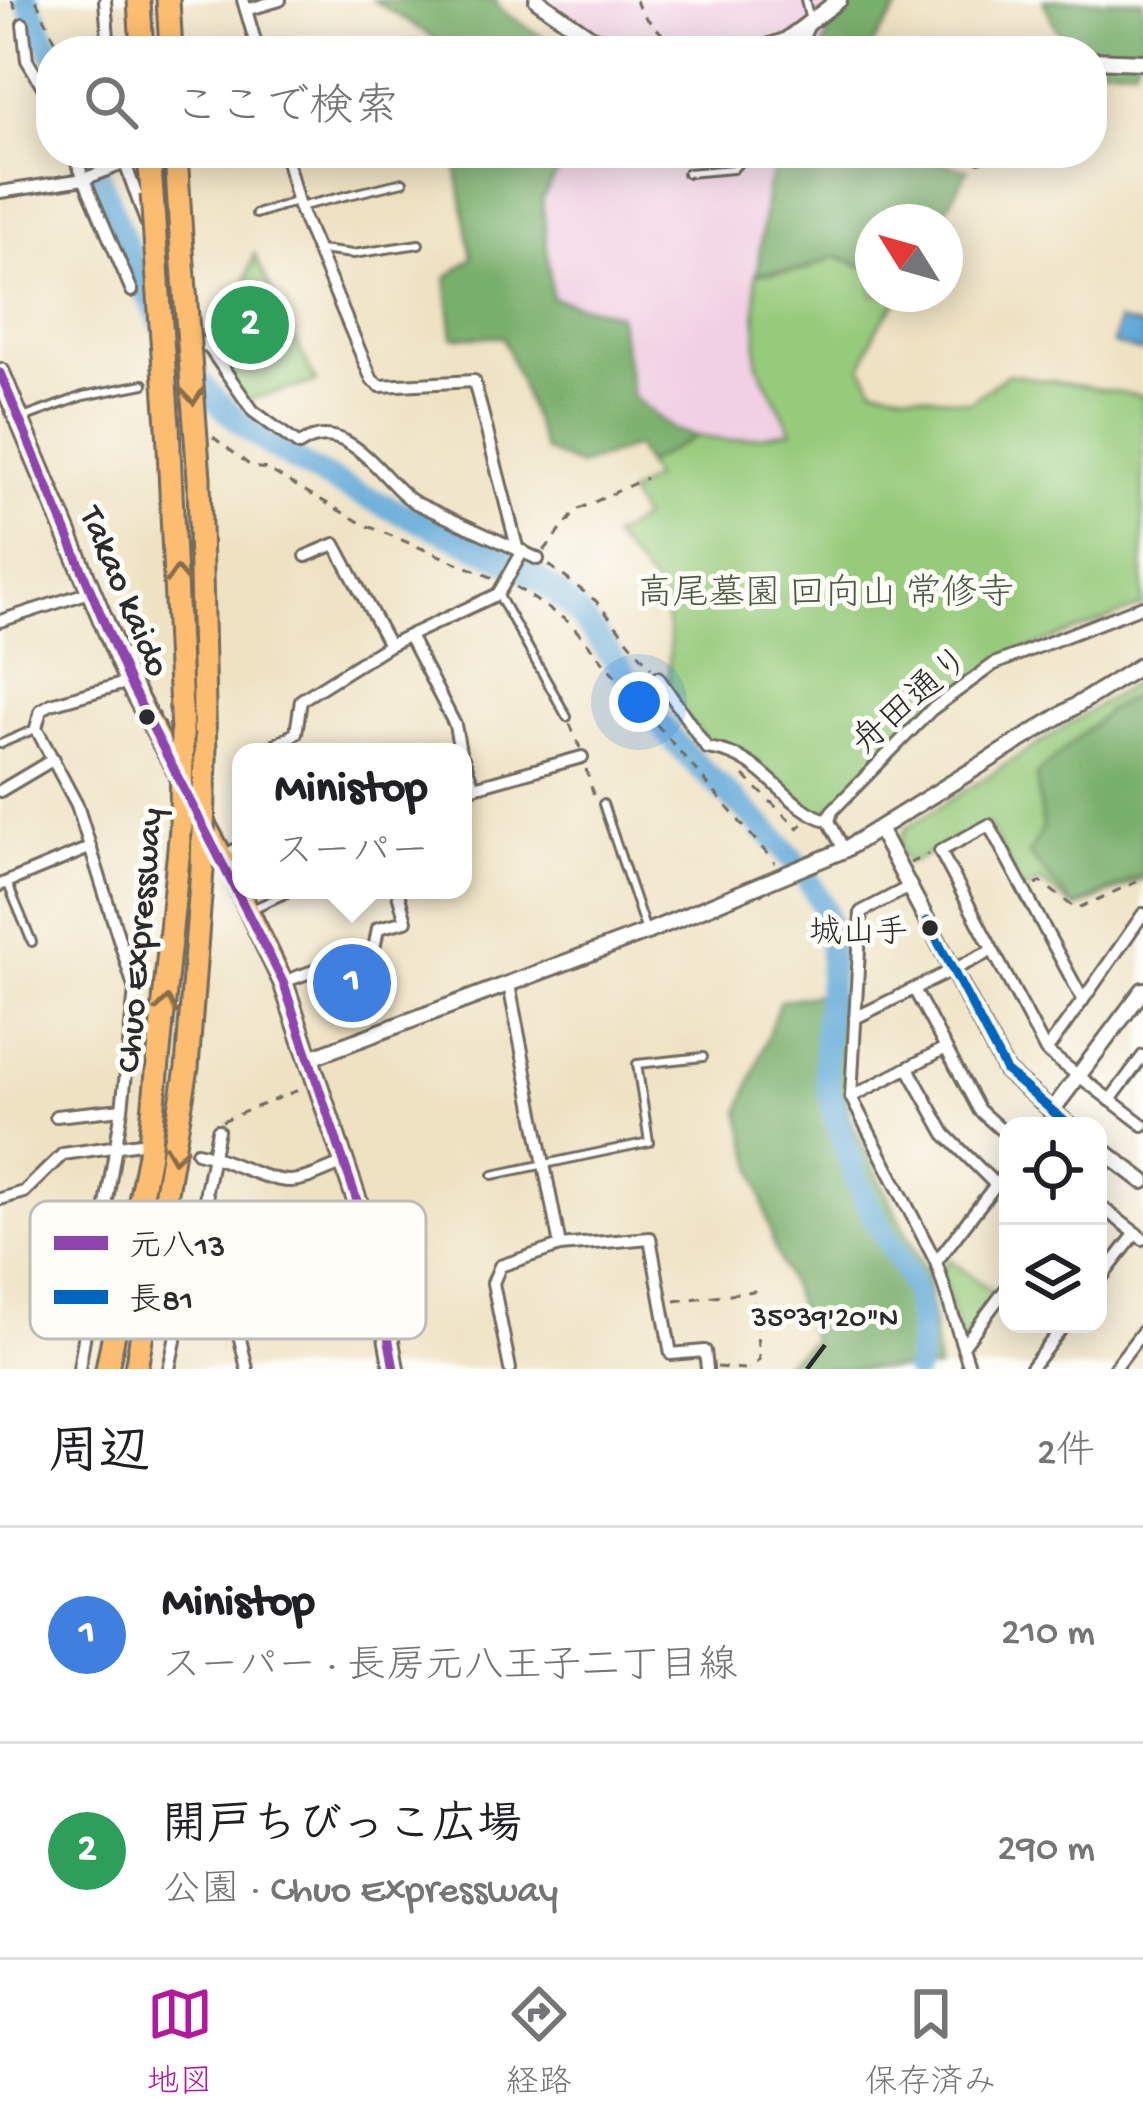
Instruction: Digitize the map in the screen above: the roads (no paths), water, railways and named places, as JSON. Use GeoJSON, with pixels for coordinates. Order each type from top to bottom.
{"type":"FeatureCollection","features":[{"type":"Feature","properties":{"kind":"highway"},"geometry":{"type":"LineString","coordinates":[[139,0],[141,36]]}},
{"type":"Feature","properties":{"kind":"highway"},"geometry":{"type":"LineString","coordinates":[[168,0],[170,36]]}},
{"type":"Feature","properties":{"kind":"highway","name":"Chuo Expressway"},"geometry":{"type":"LineString","coordinates":[[134,168],[152,194],[182,734],[181,828],[149,1154],[140,1201]]}},
{"type":"Feature","properties":{"kind":"highway","name":"Chuo Expressway"},"geometry":{"type":"LineString","coordinates":[[165,1201],[184,1089],[206,757],[199,478],[177,168]]}},
{"type":"Feature","properties":{"kind":"highway","name":"Chuo Expressway"},"geometry":{"type":"LineString","coordinates":[[107,1369],[113,1339]]}},
{"type":"Feature","properties":{"kind":"highway","name":"Chuo Expressway"},"geometry":{"type":"LineString","coordinates":[[136,1369],[141,1339]]}},
{"type":"Feature","properties":{"kind":"main road","name":"Takao kaido"},"geometry":{"type":"LineString","coordinates":[[0,373],[129,682],[232,851]]}},
{"type":"Feature","properties":{"kind":"main road","name":"Takao kaido"},"geometry":{"type":"LineString","coordinates":[[247,899],[283,982],[358,1201]]}},
{"type":"Feature","properties":{"kind":"main road","name":"Takao kaido"},"geometry":{"type":"LineString","coordinates":[[389,1339],[394,1369]]}},
{"type":"Feature","properties":{"kind":"street"},"geometry":{"type":"LineString","coordinates":[[105,0],[108,36]]}},
{"type":"Feature","properties":{"kind":"street"},"geometry":{"type":"LineString","coordinates":[[254,36],[245,5],[280,0]]}},
{"type":"Feature","properties":{"kind":"street"},"geometry":{"type":"LineString","coordinates":[[537,0],[589,36]]}},
{"type":"Feature","properties":{"kind":"street"},"geometry":{"type":"LineString","coordinates":[[787,36],[811,25],[839,0]]}},
{"type":"Feature","properties":{"kind":"street"},"geometry":{"type":"LineString","coordinates":[[22,24],[27,60],[36,75]]}},
{"type":"Feature","properties":{"kind":"street"},"geometry":{"type":"LineString","coordinates":[[1107,61],[1143,62]]}},
{"type":"Feature","properties":{"kind":"street"},"geometry":{"type":"LineString","coordinates":[[83,168],[132,291]]}},
{"type":"Feature","properties":{"kind":"street"},"geometry":{"type":"LineString","coordinates":[[0,192],[89,177],[110,168]]}},
{"type":"Feature","properties":{"kind":"street"},"geometry":{"type":"LineString","coordinates":[[132,168],[169,274],[182,329],[210,349],[253,411],[299,445],[309,439],[340,440],[381,464],[410,500],[538,559]]}},
{"type":"Feature","properties":{"kind":"street"},"geometry":{"type":"LineString","coordinates":[[279,743],[296,733],[302,700],[389,645],[505,585],[520,551],[474,381],[380,386],[372,380],[316,250],[289,168]]}},
{"type":"Feature","properties":{"kind":"street"},"geometry":{"type":"LineString","coordinates":[[306,556],[335,544],[389,645]]}},
{"type":"Feature","properties":{"kind":"street"},"geometry":{"type":"LineString","coordinates":[[0,621],[92,591]]}},
{"type":"Feature","properties":{"kind":"street","name":"舟田通り"},"geometry":{"type":"LineString","coordinates":[[830,821],[846,796],[931,710],[994,664],[1143,606]]}},
{"type":"Feature","properties":{"kind":"street"},"geometry":{"type":"LineString","coordinates":[[409,637],[455,725],[459,743]]}},
{"type":"Feature","properties":{"kind":"street"},"geometry":{"type":"LineString","coordinates":[[310,1058],[646,932],[781,873],[820,862],[880,831],[1143,664]]}},
{"type":"Feature","properties":{"kind":"street"},"geometry":{"type":"LineString","coordinates":[[658,677],[707,748],[736,751],[812,815],[830,821],[844,850]]}},
{"type":"Feature","properties":{"kind":"street"},"geometry":{"type":"LineString","coordinates":[[106,1201],[135,990],[89,848],[55,759],[36,728],[41,710],[51,704],[129,682]]}},
{"type":"Feature","properties":{"kind":"street"},"geometry":{"type":"LineString","coordinates":[[472,780],[475,787],[582,757]]}},
{"type":"Feature","properties":{"kind":"street"},"geometry":{"type":"LineString","coordinates":[[0,791],[55,759]]}},
{"type":"Feature","properties":{"kind":"street"},"geometry":{"type":"LineString","coordinates":[[1083,1000],[989,825],[940,850],[1046,1051],[1143,1125]]}},
{"type":"Feature","properties":{"kind":"street"},"geometry":{"type":"LineString","coordinates":[[880,831],[1006,1071],[1058,1117]]}},
{"type":"Feature","properties":{"kind":"street"},"geometry":{"type":"LineString","coordinates":[[3,883],[89,848]]}},
{"type":"Feature","properties":{"kind":"street"},"geometry":{"type":"LineString","coordinates":[[909,886],[861,912],[851,1096],[936,1262],[970,1369]]}},
{"type":"Feature","properties":{"kind":"street"},"geometry":{"type":"LineString","coordinates":[[283,982],[374,949],[378,928],[406,921],[400,899]]}},
{"type":"Feature","properties":{"kind":"street"},"geometry":{"type":"LineString","coordinates":[[1046,1051],[1143,914]]}},
{"type":"Feature","properties":{"kind":"street"},"geometry":{"type":"LineString","coordinates":[[855,1018],[991,950]]}},
{"type":"Feature","properties":{"kind":"street"},"geometry":{"type":"LineString","coordinates":[[509,985],[560,1246]]}},
{"type":"Feature","properties":{"kind":"street"},"geometry":{"type":"LineString","coordinates":[[914,988],[979,1110],[999,1128]]}},
{"type":"Feature","properties":{"kind":"street"},"geometry":{"type":"LineString","coordinates":[[1048,1117],[1143,990]]}},
{"type":"Feature","properties":{"kind":"street"},"geometry":{"type":"LineString","coordinates":[[851,1096],[943,1050]]}},
{"type":"Feature","properties":{"kind":"street"},"geometry":{"type":"LineString","coordinates":[[1110,1100],[1143,1056]]}},
{"type":"Feature","properties":{"kind":"street"},"geometry":{"type":"LineString","coordinates":[[908,1068],[945,1134],[996,1185]]}},
{"type":"Feature","properties":{"kind":"street"},"geometry":{"type":"LineString","coordinates":[[56,1116],[122,1109]]}},
{"type":"Feature","properties":{"kind":"street"},"geometry":{"type":"LineString","coordinates":[[204,1201],[218,1130]]}},
{"type":"Feature","properties":{"kind":"street"},"geometry":{"type":"LineString","coordinates":[[0,1199],[36,1184],[55,1157],[140,1143]]}},
{"type":"Feature","properties":{"kind":"street"},"geometry":{"type":"LineString","coordinates":[[197,1152],[294,1181],[345,1163]]}},
{"type":"Feature","properties":{"kind":"street"},"geometry":{"type":"LineString","coordinates":[[1107,1154],[1143,1180]]}},
{"type":"Feature","properties":{"kind":"street"},"geometry":{"type":"LineString","coordinates":[[936,1262],[999,1181]]}},
{"type":"Feature","properties":{"kind":"street"},"geometry":{"type":"LineString","coordinates":[[206,1191],[208,1201]]}},
{"type":"Feature","properties":{"kind":"street"},"geometry":{"type":"LineString","coordinates":[[1107,1211],[1139,1236],[1107,1272]]}},
{"type":"Feature","properties":{"kind":"street"},"geometry":{"type":"LineString","coordinates":[[510,1369],[495,1273],[508,1259],[560,1246],[650,1238],[671,1354],[705,1351],[707,1368]]}},
{"type":"Feature","properties":{"kind":"street"},"geometry":{"type":"LineString","coordinates":[[963,1346],[999,1298]]}},
{"type":"Feature","properties":{"kind":"street"},"geometry":{"type":"LineString","coordinates":[[1114,1369],[1143,1331]]}},
{"type":"Feature","properties":{"kind":"street"},"geometry":{"type":"LineString","coordinates":[[1030,1369],[1058,1333]]}},
{"type":"Feature","properties":{"kind":"street"},"geometry":{"type":"LineString","coordinates":[[79,1369],[84,1339]]}},
{"type":"Feature","properties":{"kind":"street"},"geometry":{"type":"LineString","coordinates":[[169,1369],[175,1339]]}},
{"type":"Feature","properties":{"kind":"street"},"geometry":{"type":"LineString","coordinates":[[240,1339],[247,1369]]}},
{"type":"Feature","properties":{"kind":"lane"},"geometry":{"type":"LineString","coordinates":[[805,0],[811,25],[806,36]]}},
{"type":"Feature","properties":{"kind":"lane"},"geometry":{"type":"LineString","coordinates":[[687,173],[734,168]]}},
{"type":"Feature","properties":{"kind":"lane"},"geometry":{"type":"LineString","coordinates":[[256,214],[403,182]]}},
{"type":"Feature","properties":{"kind":"lane"},"geometry":{"type":"LineString","coordinates":[[316,250],[353,254],[419,244]]}},
{"type":"Feature","properties":{"kind":"lane"},"geometry":{"type":"LineString","coordinates":[[20,419],[82,396],[144,384]]}},
{"type":"Feature","properties":{"kind":"lane"},"geometry":{"type":"LineString","coordinates":[[505,585],[567,717]]}},
{"type":"Feature","properties":{"kind":"lane"},"geometry":{"type":"LineString","coordinates":[[0,744],[36,728]]}},
{"type":"Feature","properties":{"kind":"lane"},"geometry":{"type":"LineString","coordinates":[[603,804],[646,932]]}},
{"type":"Feature","properties":{"kind":"lane"},"geometry":{"type":"LineString","coordinates":[[3,883],[32,942]]}},
{"type":"Feature","properties":{"kind":"lane"},"geometry":{"type":"LineString","coordinates":[[250,910],[274,899]]}},
{"type":"Feature","properties":{"kind":"lane"},"geometry":{"type":"LineString","coordinates":[[493,1175],[543,1160],[650,1142],[637,1064],[704,1057]]}},
{"type":"Feature","properties":{"kind":"water"},"geometry":{"type":"Polygon","coordinates":[[[1118,321],[1143,327],[1143,352],[1113,344],[1118,321]]]}},
{"type":"Feature","properties":{"kind":"waterway"},"geometry":{"type":"LineString","coordinates":[[27,0],[44,36]]}},
{"type":"Feature","properties":{"kind":"waterway"},"geometry":{"type":"LineString","coordinates":[[97,168],[159,317],[196,377],[218,402],[287,456],[488,552],[549,587],[587,625],[669,735],[770,834],[806,878],[821,902],[831,944],[825,1048],[831,1099],[859,1184],[912,1284],[920,1320],[916,1369]]}},
{"type":"Feature","properties":{"kind":"tunnel"},"geometry":{"type":"LineString","coordinates":[[147,1144],[197,1152]]}},
{"type":"Feature","properties":{"kind":"place","name":"開戸ちびっこ広場"},"geometry":{"type":"Point","coordinates":[250,325]}},
{"type":"Feature","properties":{"kind":"place","name":"城山手"},"geometry":{"type":"Point","coordinates":[930,928]}},
{"type":"Feature","properties":{"kind":"place","name":"Ministop"},"geometry":{"type":"Point","coordinates":[352,983]}},
{"type":"Feature","properties":{"kind":"park label","name":"高尾墓園 回向山 常修寺"},"geometry":{"type":"Point","coordinates":[825,590]}}]}
